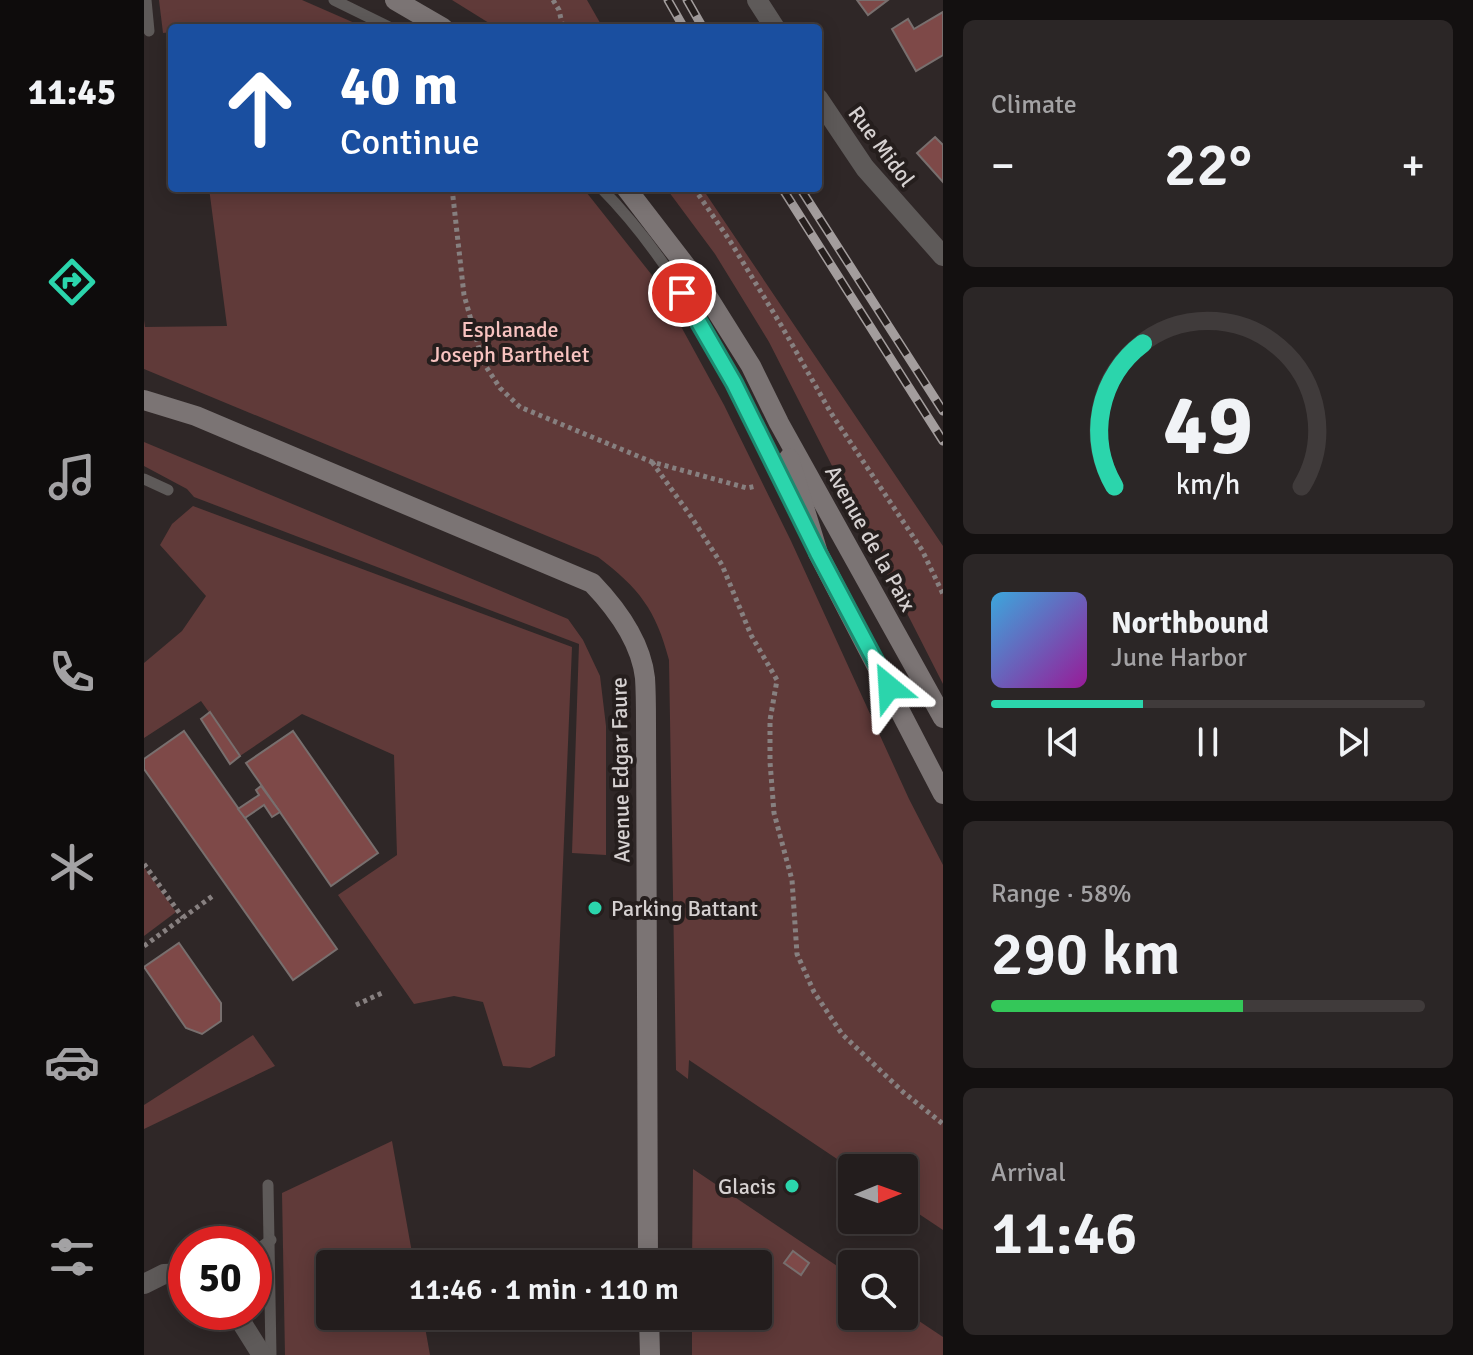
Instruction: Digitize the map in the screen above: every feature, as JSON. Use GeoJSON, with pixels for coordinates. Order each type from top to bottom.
{"type":"FeatureCollection","features":[{"type":"Feature","properties":{"kind":"main road"},"geometry":{"type":"LineString","coordinates":[[395,0],[436,24]]}},
{"type":"Feature","properties":{"kind":"main road","name":"Avenue de la Paix"},"geometry":{"type":"LineString","coordinates":[[629,192],[672,245],[719,312],[943,718]]}},
{"type":"Feature","properties":{"kind":"main road","name":"Avenue Edgar Faure"},"geometry":{"type":"LineString","coordinates":[[144,400],[196,416],[592,583],[611,603],[631,637],[645,674],[648,1250]]}},
{"type":"Feature","properties":{"kind":"main road","name":"Avenue de la Paix"},"geometry":{"type":"LineString","coordinates":[[779,423],[814,543],[943,794]]}},
{"type":"Feature","properties":{"kind":"main road"},"geometry":{"type":"LineString","coordinates":[[649,1330],[650,1355]]}},
{"type":"Feature","properties":{"kind":"street"},"geometry":{"type":"LineString","coordinates":[[757,0],[772,24]]}},
{"type":"Feature","properties":{"kind":"street","name":"Rue Midol"},"geometry":{"type":"LineString","coordinates":[[822,104],[865,168],[943,256]]}},
{"type":"Feature","properties":{"kind":"street"},"geometry":{"type":"LineString","coordinates":[[144,1284],[168,1274]]}},
{"type":"Feature","properties":{"kind":"street"},"geometry":{"type":"LineString","coordinates":[[246,1330],[262,1355]]}},
{"type":"Feature","properties":{"kind":"lane"},"geometry":{"type":"LineString","coordinates":[[146,0],[149,31]]}},
{"type":"Feature","properties":{"kind":"lane"},"geometry":{"type":"LineString","coordinates":[[334,0],[383,24]]}},
{"type":"Feature","properties":{"kind":"lane"},"geometry":{"type":"LineString","coordinates":[[604,192],[670,270],[734,383],[814,543]]}},
{"type":"Feature","properties":{"kind":"lane"},"geometry":{"type":"LineString","coordinates":[[144,479],[168,490]]}},
{"type":"Feature","properties":{"kind":"lane"},"geometry":{"type":"LineString","coordinates":[[268,1185],[270,1226]]}},
{"type":"Feature","properties":{"kind":"lane"},"geometry":{"type":"LineString","coordinates":[[271,1330],[271,1355]]}},
{"type":"Feature","properties":{"kind":"path"},"geometry":{"type":"LineString","coordinates":[[553,0],[562,24]]}},
{"type":"Feature","properties":{"kind":"path"},"geometry":{"type":"LineString","coordinates":[[452,192],[464,295],[483,362],[500,388],[520,407],[652,462],[747,488],[756,486]]}},
{"type":"Feature","properties":{"kind":"path"},"geometry":{"type":"LineString","coordinates":[[697,192],[774,313],[831,413],[922,550],[943,594]]}},
{"type":"Feature","properties":{"kind":"path"},"geometry":{"type":"LineString","coordinates":[[652,462],[722,565],[751,635],[777,680],[770,720],[770,762],[776,826],[792,880],[797,954],[814,992],[842,1034],[903,1092],[943,1124]]}},
{"type":"Feature","properties":{"kind":"path"},"geometry":{"type":"LineString","coordinates":[[144,864],[183,918]]}},
{"type":"Feature","properties":{"kind":"path"},"geometry":{"type":"LineString","coordinates":[[144,946],[214,895]]}},
{"type":"Feature","properties":{"kind":"path"},"geometry":{"type":"LineString","coordinates":[[356,1005],[384,992]]}},
{"type":"Feature","properties":{"kind":"green space"},"geometry":{"type":"Polygon","coordinates":[[[159,0],[302,0],[357,24],[168,24],[168,32],[163,33],[159,0]]]}},
{"type":"Feature","properties":{"kind":"green space"},"geometry":{"type":"Polygon","coordinates":[[[452,0],[587,0],[601,24],[491,24],[452,0]]]}},
{"type":"Feature","properties":{"kind":"green space","name":"Esplanade Joseph Barthelet"},"geometry":{"type":"Polygon","coordinates":[[[210,192],[586,192],[655,279],[724,405],[943,865],[943,1230],[918,1213],[918,1154],[838,1154],[838,1160],[689,1060],[688,1079],[676,1070],[669,660],[652,614],[635,590],[598,557],[144,369],[144,320],[145,327],[227,326],[210,192]]]}},
{"type":"Feature","properties":{"kind":"green space"},"geometry":{"type":"Polygon","coordinates":[[[669,192],[705,192],[943,546],[943,684],[769,342],[715,254],[669,192]]]}},
{"type":"Feature","properties":{"kind":"green space"},"geometry":{"type":"Polygon","coordinates":[[[144,442],[568,619],[583,640],[600,676],[606,726],[606,855],[572,853],[579,644],[194,497],[187,489],[144,466],[144,442]]]}},
{"type":"Feature","properties":{"kind":"green space"},"geometry":{"type":"Polygon","coordinates":[[[193,506],[572,647],[555,1056],[530,1068],[503,1066],[483,1002],[454,996],[414,1004],[338,895],[397,855],[394,755],[302,714],[240,756],[201,701],[144,738],[144,663],[182,631],[206,596],[160,545],[172,524],[193,506]]]}},
{"type":"Feature","properties":{"kind":"green space"},"geometry":{"type":"Polygon","coordinates":[[[144,867],[176,912],[144,936],[144,867]]]}},
{"type":"Feature","properties":{"kind":"green space"},"geometry":{"type":"Polygon","coordinates":[[[253,1035],[275,1066],[144,1129],[144,1105],[253,1035]]]}},
{"type":"Feature","properties":{"kind":"green space"},"geometry":{"type":"Polygon","coordinates":[[[392,1141],[411,1250],[316,1250],[316,1330],[426,1330],[430,1355],[285,1355],[282,1193],[392,1141]]]}},
{"type":"Feature","properties":{"kind":"green space"},"geometry":{"type":"Polygon","coordinates":[[[693,1169],[838,1267],[838,1330],[918,1330],[918,1320],[943,1337],[943,1355],[692,1355],[692,1330],[772,1330],[772,1250],[692,1250],[693,1169]]]}},
{"type":"Feature","properties":{"kind":"building"},"geometry":{"type":"Polygon","coordinates":[[[857,0],[888,0],[868,15],[857,0]]]}},
{"type":"Feature","properties":{"kind":"building"},"geometry":{"type":"Polygon","coordinates":[[[943,12],[943,55],[916,71],[892,29],[908,19],[914,29],[943,12]]]}},
{"type":"Feature","properties":{"kind":"building"},"geometry":{"type":"Polygon","coordinates":[[[935,137],[943,145],[943,182],[917,153],[935,137]]]}},
{"type":"Feature","properties":{"kind":"building"},"geometry":{"type":"Polygon","coordinates":[[[210,712],[240,756],[230,764],[201,719],[210,712]]]}},
{"type":"Feature","properties":{"kind":"building"},"geometry":{"type":"Polygon","coordinates":[[[184,731],[337,949],[293,980],[144,769],[144,759],[184,731]]]}},
{"type":"Feature","properties":{"kind":"building"},"geometry":{"type":"Polygon","coordinates":[[[293,731],[378,853],[331,886],[246,763],[293,731]]]}},
{"type":"Feature","properties":{"kind":"building"},"geometry":{"type":"Polygon","coordinates":[[[261,786],[280,812],[272,817],[264,805],[245,818],[238,809],[259,795],[256,790],[261,786]]]}},
{"type":"Feature","properties":{"kind":"building"},"geometry":{"type":"Polygon","coordinates":[[[179,943],[221,1003],[221,1021],[202,1034],[186,1028],[144,967],[179,943]]]}},
{"type":"Feature","properties":{"kind":"building"},"geometry":{"type":"Polygon","coordinates":[[[793,1251],[809,1263],[801,1275],[784,1263],[793,1251]]]}},
{"type":"Feature","properties":{"kind":"railway"},"geometry":{"type":"LineString","coordinates":[[668,0],[682,24]]}},
{"type":"Feature","properties":{"kind":"railway"},"geometry":{"type":"LineString","coordinates":[[687,0],[701,24]]}},
{"type":"Feature","properties":{"kind":"railway"},"geometry":{"type":"LineString","coordinates":[[785,192],[943,441]]}},
{"type":"Feature","properties":{"kind":"railway"},"geometry":{"type":"LineString","coordinates":[[803,192],[943,411]]}},
{"type":"Feature","properties":{"kind":"place","name":"Parking Battant"},"geometry":{"type":"Point","coordinates":[595,908]}},
{"type":"Feature","properties":{"kind":"place","name":"Glacis"},"geometry":{"type":"Point","coordinates":[792,1186]}},
{"type":"Feature","properties":{"kind":"route"},"geometry":{"type":"LineString","coordinates":[[682,293],[734,383],[889,687]]}}]}
